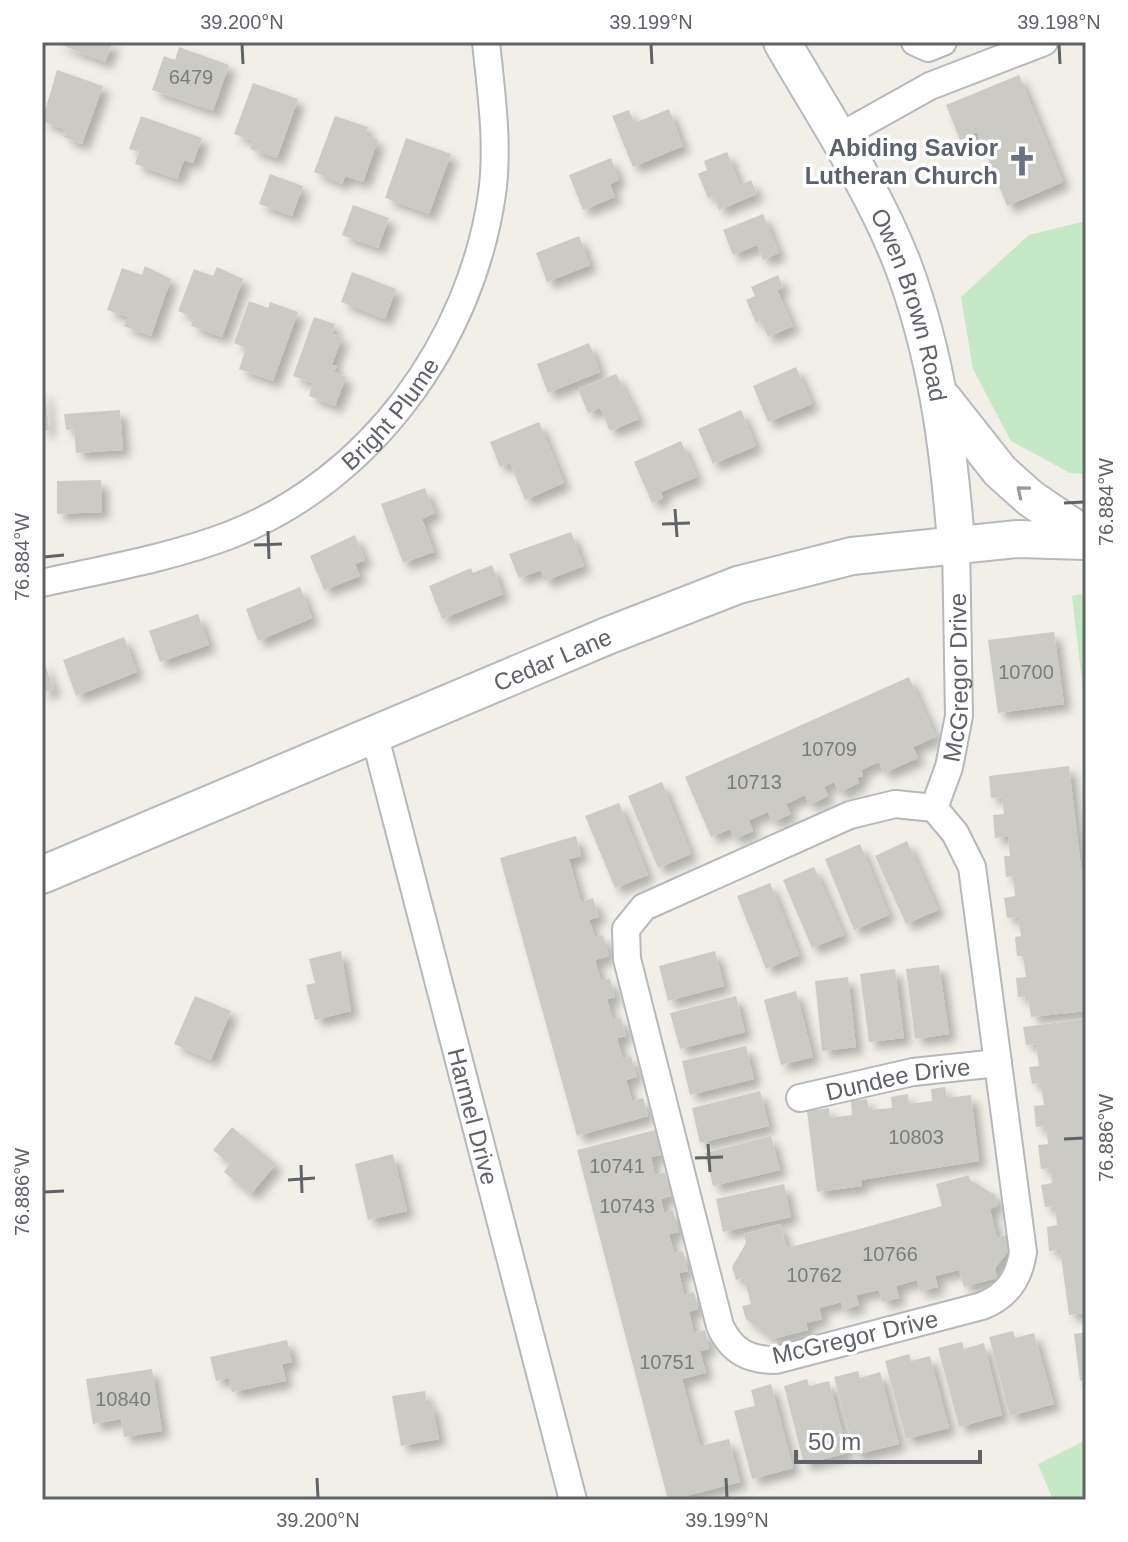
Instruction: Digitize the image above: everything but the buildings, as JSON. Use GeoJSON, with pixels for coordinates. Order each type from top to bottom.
{"type":"FeatureCollection","features":[{"type":"Feature","properties":{"kind":"main road","name":"Owen Brown Road"},"geometry":{"type":"LineString","coordinates":[[782,42],[837,138],[903,267],[941,396],[956,543]]}},
{"type":"Feature","properties":{"kind":"main road"},"geometry":{"type":"LineString","coordinates":[[941,396],[1000,471],[1030,498],[1086,538]]}},
{"type":"Feature","properties":{"kind":"main road","name":"Cedar Lane"},"geometry":{"type":"LineString","coordinates":[[42,875],[374,733],[738,585],[852,556],[956,543],[1086,538]]}},
{"type":"Feature","properties":{"kind":"street","name":"Bright Plume"},"geometry":{"type":"LineString","coordinates":[[42,583],[194,548],[263,520],[301,498],[337,469],[405,401],[435,357],[466,297],[480,251],[493,192],[494,147],[486,42]]}},
{"type":"Feature","properties":{"kind":"street"},"geometry":{"type":"LineString","coordinates":[[915,42],[928,48],[943,42]]}},
{"type":"Feature","properties":{"kind":"street"},"geometry":{"type":"LineString","coordinates":[[837,138],[930,86],[1044,42]]}},
{"type":"Feature","properties":{"kind":"street","name":"McGregor Drive"},"geometry":{"type":"LineString","coordinates":[[934,808],[949,767],[959,716],[956,543]]}},
{"type":"Feature","properties":{"kind":"street","name":"Harmel Drive"},"geometry":{"type":"LineString","coordinates":[[374,733],[573,1500]]}},
{"type":"Feature","properties":{"kind":"street","name":"McGregor Drive"},"geometry":{"type":"LineString","coordinates":[[895,804],[934,808],[955,833],[972,867],[1023,1252],[1020,1267],[1007,1291],[982,1306],[776,1360],[748,1357],[726,1341],[720,1326],[631,974],[625,944],[626,929],[644,907],[850,815],[895,804]]}},
{"type":"Feature","properties":{"kind":"street","name":"Dundee Drive"},"geometry":{"type":"LineString","coordinates":[[800,1098],[913,1072],[998,1063]]}},
{"type":"Feature","properties":{"kind":"green space"},"geometry":{"type":"Polygon","coordinates":[[[1086,221],[1086,474],[1070,473],[1011,441],[973,369],[961,297],[1029,235],[1086,221]]]}},
{"type":"Feature","properties":{"kind":"green space"},"geometry":{"type":"Polygon","coordinates":[[[1086,593],[1086,716],[1072,596],[1086,593]]]}},
{"type":"Feature","properties":{"kind":"green space"},"geometry":{"type":"Polygon","coordinates":[[[1086,1440],[1086,1500],[1053,1500],[1038,1464],[1086,1440]]]}},
{"type":"Feature","properties":{"kind":"place","name":"Abiding Savior Lutheran Church"},"geometry":{"type":"Point","coordinates":[1022,161]}}]}
